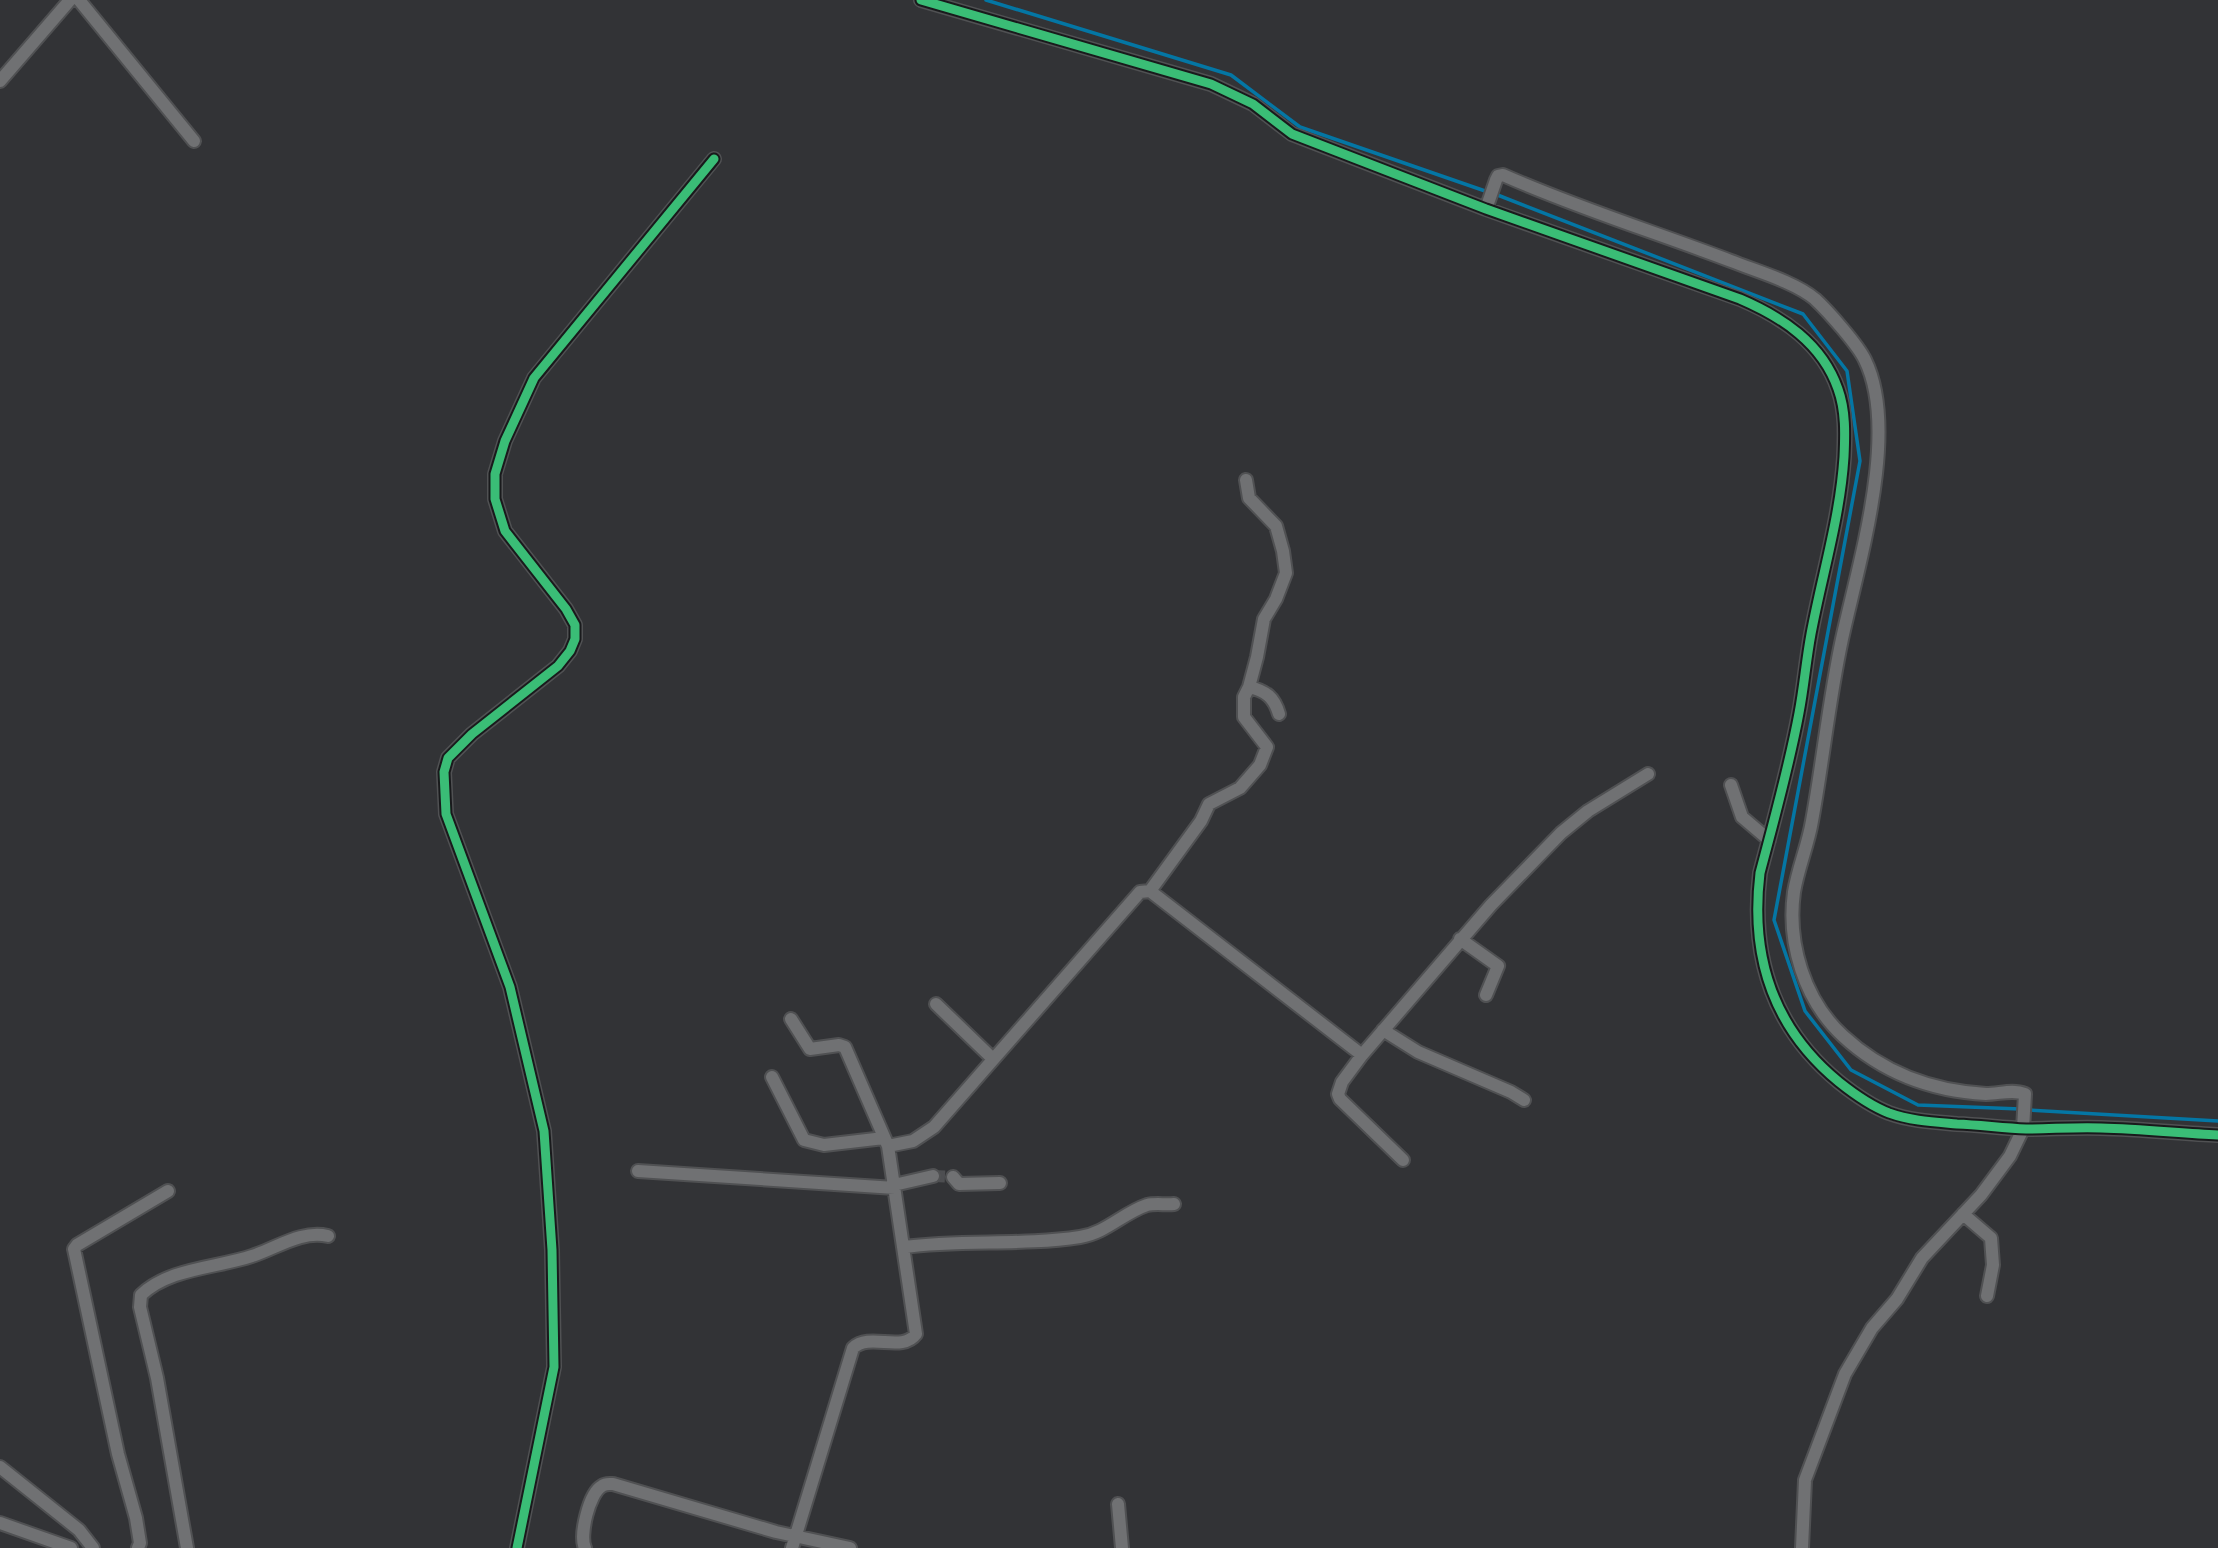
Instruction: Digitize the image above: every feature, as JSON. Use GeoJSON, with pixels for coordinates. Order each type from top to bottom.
{"type":"FeatureCollection","features":[{"type":"Feature","properties":{"kind":"street"},"geometry":{"type":"LineString","coordinates":[[0,81],[70,0]]}},
{"type":"Feature","properties":{"kind":"street"},"geometry":{"type":"LineString","coordinates":[[79,0],[194,141]]}},
{"type":"Feature","properties":{"kind":"street"},"geometry":{"type":"LineString","coordinates":[[921,0],[1211,84],[1252,104],[1292,134],[1728,295],[1771,313],[1800,333],[1832,374],[1843,406],[1845,432],[1841,493],[1811,634],[1799,714],[1760,873],[1757,899],[1757,930],[1761,957],[1769,988],[1782,1014],[1822,1068],[1858,1097],[1889,1113],[1921,1121],[2218,1135]]}},
{"type":"Feature","properties":{"kind":"street"},"geometry":{"type":"LineString","coordinates":[[517,1548],[554,1367],[552,1250],[544,1131],[510,987],[446,814],[444,772],[448,758],[472,734],[558,666],[570,652],[575,639],[575,625],[566,609],[505,531],[495,499],[495,474],[505,441],[534,378],[714,159]]}},
{"type":"Feature","properties":{"kind":"street"},"geometry":{"type":"LineString","coordinates":[[1487,204],[1498,176],[1503,175],[1542,193],[1689,245],[1803,291],[1822,307],[1866,362],[1874,396],[1878,428],[1875,478],[1859,568],[1842,641],[1812,825],[1794,891],[1793,930],[1801,975],[1824,1016],[1841,1035],[1893,1071],[1923,1084],[1989,1094],[2018,1092],[2025,1094],[2026,1100],[2024,1124],[2010,1156],[1981,1195],[1923,1258],[1897,1298],[1872,1328],[1845,1374],[1805,1480],[1802,1548]]}},
{"type":"Feature","properties":{"kind":"street"},"geometry":{"type":"LineString","coordinates":[[1150,891],[1201,821],[1209,804],[1240,788],[1260,765],[1267,747],[1244,717],[1244,697],[1249,687],[1264,619],[1276,599],[1286,573],[1276,526],[1249,498],[1246,480]]}},
{"type":"Feature","properties":{"kind":"street"},"geometry":{"type":"LineString","coordinates":[[1249,687],[1270,696],[1279,714]]}},
{"type":"Feature","properties":{"kind":"street"},"geometry":{"type":"LineString","coordinates":[[1403,1160],[1340,1099],[1338,1094],[1342,1082],[1460,939],[1560,833],[1588,811],[1648,774]]}},
{"type":"Feature","properties":{"kind":"street"},"geometry":{"type":"LineString","coordinates":[[1731,785],[1742,817],[1769,840]]}},
{"type":"Feature","properties":{"kind":"street"},"geometry":{"type":"LineString","coordinates":[[772,1077],[804,1140],[824,1145],[913,1141],[934,1127],[1140,892],[1150,891],[1362,1055]]}},
{"type":"Feature","properties":{"kind":"street"},"geometry":{"type":"LineString","coordinates":[[1460,939],[1498,966],[1486,995]]}},
{"type":"Feature","properties":{"kind":"street"},"geometry":{"type":"LineString","coordinates":[[936,1004],[993,1059]]}},
{"type":"Feature","properties":{"kind":"street"},"geometry":{"type":"LineString","coordinates":[[791,1019],[810,1049],[839,1045],[845,1047],[886,1142],[916,1334],[907,1342],[863,1342],[853,1348],[794,1542]]}},
{"type":"Feature","properties":{"kind":"street"},"geometry":{"type":"LineString","coordinates":[[1383,1030],[1418,1052],[1524,1100]]}},
{"type":"Feature","properties":{"kind":"street"},"geometry":{"type":"LineString","coordinates":[[638,1171],[894,1186],[933,1176]]}},
{"type":"Feature","properties":{"kind":"street"},"geometry":{"type":"LineString","coordinates":[[953,1177],[959,1184],[1000,1183]]}},
{"type":"Feature","properties":{"kind":"street"},"geometry":{"type":"LineString","coordinates":[[138,1548],[140,1543],[136,1518],[118,1454],[74,1250],[77,1245],[168,1191]]}},
{"type":"Feature","properties":{"kind":"street"},"geometry":{"type":"LineString","coordinates":[[904,1247],[938,1242],[1082,1237],[1099,1232],[1148,1205],[1174,1204]]}},
{"type":"Feature","properties":{"kind":"street"},"geometry":{"type":"LineString","coordinates":[[1963,1214],[1991,1238],[1993,1265],[1987,1296]]}},
{"type":"Feature","properties":{"kind":"street"},"geometry":{"type":"LineString","coordinates":[[187,1548],[157,1378],[140,1307],[141,1296],[152,1286],[188,1272],[252,1256],[299,1238],[317,1234],[328,1236]]}},
{"type":"Feature","properties":{"kind":"street"},"geometry":{"type":"LineString","coordinates":[[0,1467],[79,1530],[93,1548]]}},
{"type":"Feature","properties":{"kind":"street"},"geometry":{"type":"LineString","coordinates":[[585,1548],[582,1540],[591,1499],[601,1486],[606,1484],[794,1542],[850,1548]]}},
{"type":"Feature","properties":{"kind":"street"},"geometry":{"type":"LineString","coordinates":[[1118,1504],[1122,1548]]}},
{"type":"Feature","properties":{"kind":"street"},"geometry":{"type":"LineString","coordinates":[[0,1523],[71,1548]]}},
{"type":"Feature","properties":{"kind":"waterway"},"geometry":{"type":"LineString","coordinates":[[986,0],[1231,75],[1300,127],[1488,192]]}},
{"type":"Feature","properties":{"kind":"waterway"},"geometry":{"type":"LineString","coordinates":[[1495,194],[1803,314],[1847,371],[1860,461],[1774,920],[1805,1011],[1851,1070],[1918,1105],[2020,1109]]}},
{"type":"Feature","properties":{"kind":"waterway"},"geometry":{"type":"LineString","coordinates":[[2028,1110],[2218,1121]]}},
{"type":"Feature","properties":{"kind":"tunnel"},"geometry":{"type":"LineString","coordinates":[[933,1176],[953,1177]]}},
{"type":"Feature","properties":{"kind":"cycle path"},"geometry":{"type":"LineString","coordinates":[[921,0],[1211,84],[1253,104],[1292,134],[1486,209],[1740,299],[1771,314],[1799,334],[1822,358],[1838,389],[1844,414],[1845,440],[1839,502],[1811,634],[1799,713],[1760,873],[1758,904],[1763,961],[1782,1014],[1816,1061],[1839,1082],[1869,1103],[1897,1116],[1931,1122],[2017,1129],[2101,1128],[2218,1135]]}},
{"type":"Feature","properties":{"kind":"cycle path"},"geometry":{"type":"LineString","coordinates":[[517,1548],[554,1367],[552,1250],[544,1131],[510,987],[446,814],[444,772],[448,758],[472,734],[558,666],[570,651],[575,639],[575,625],[566,609],[505,531],[495,499],[495,474],[505,441],[534,378],[714,159]]}}]}
